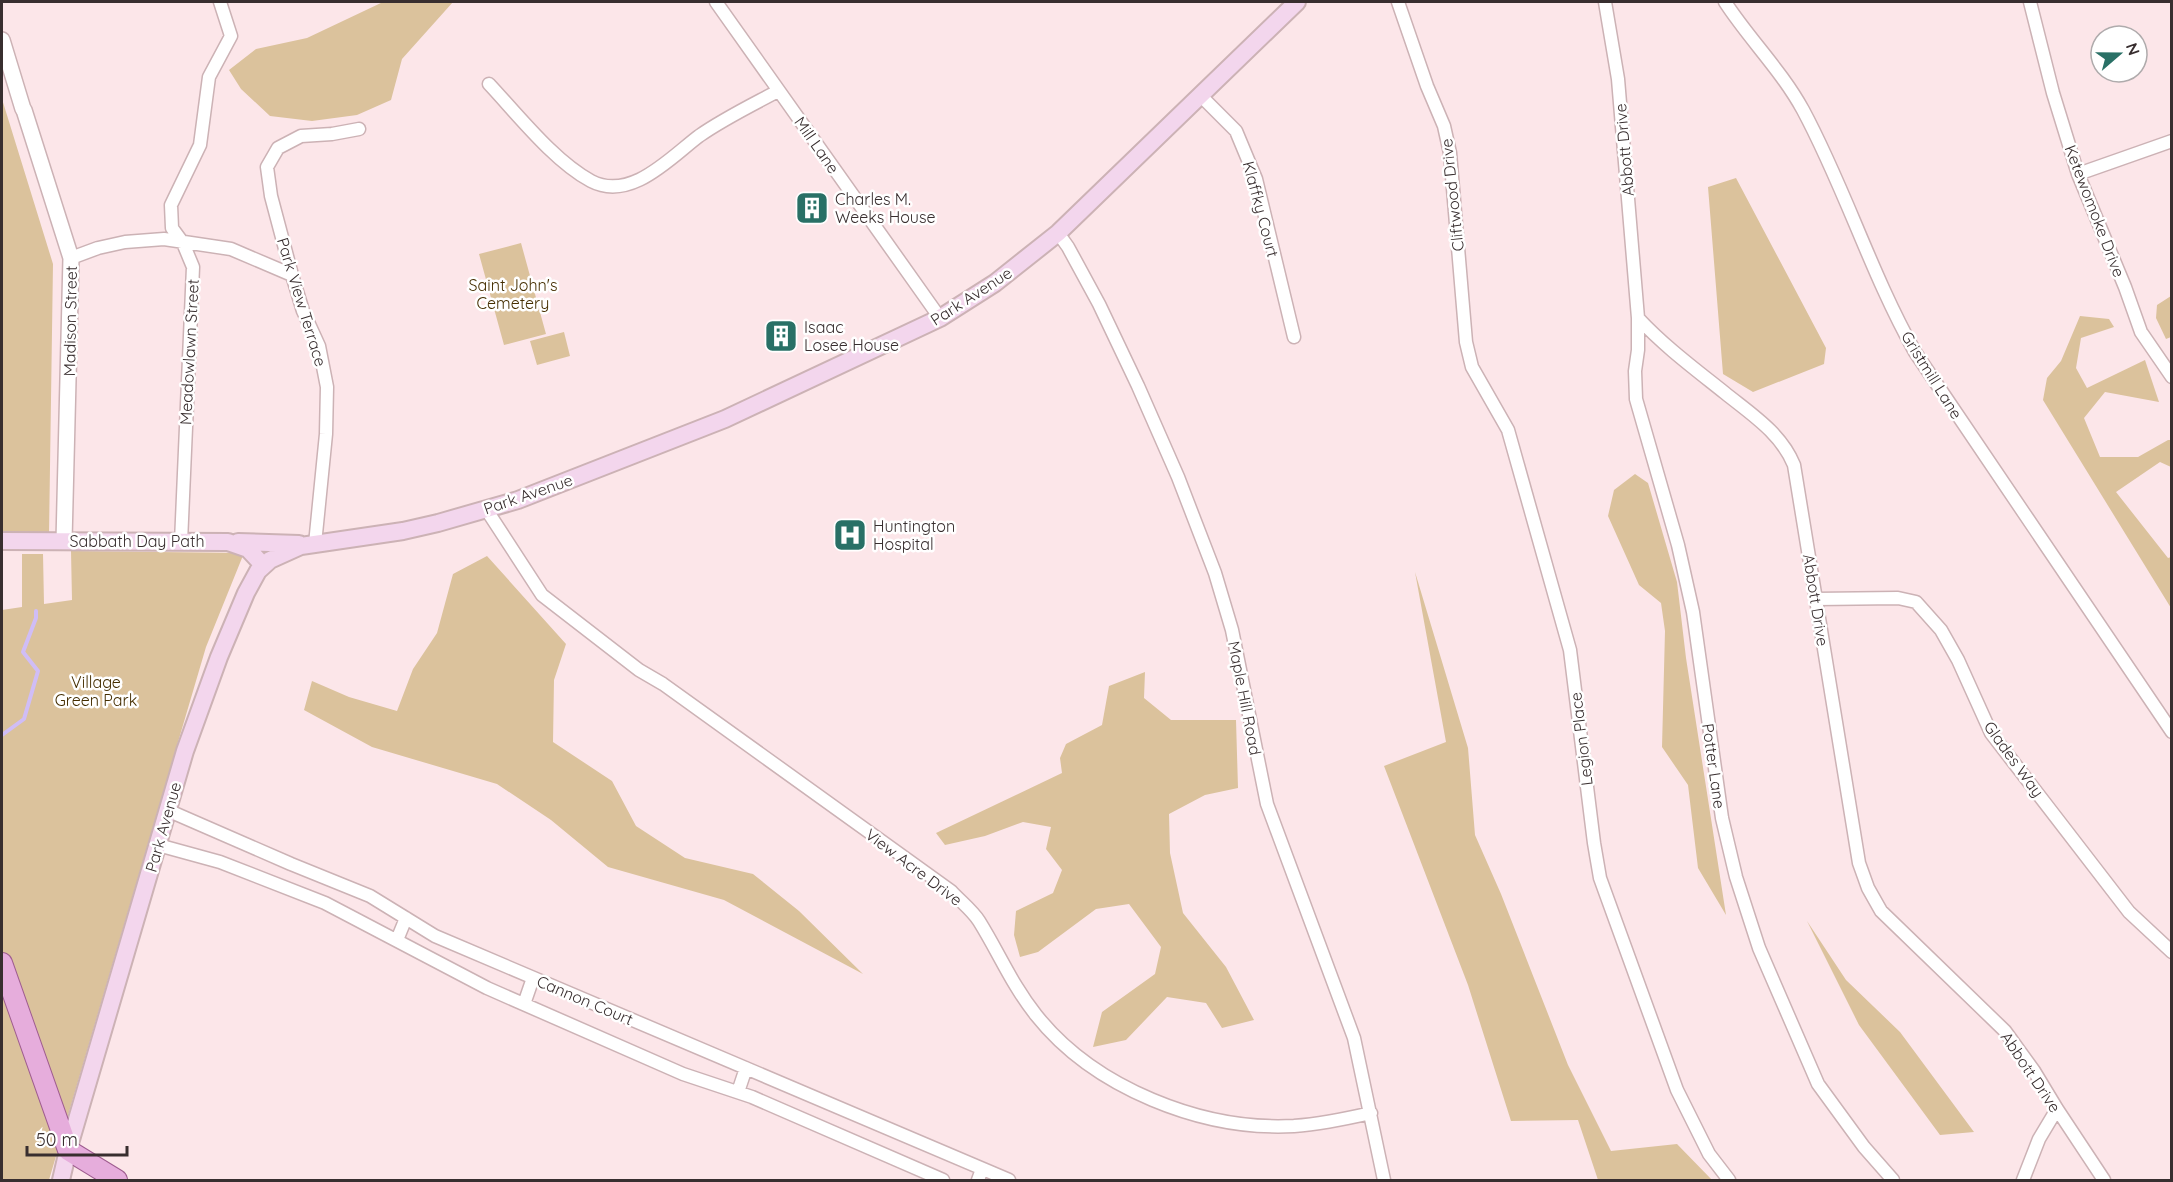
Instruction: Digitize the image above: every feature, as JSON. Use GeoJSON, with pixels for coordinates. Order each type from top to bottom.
{"type":"FeatureCollection","features":[{"type":"Feature","properties":{"kind":"main road","name":"Park Avenue"},"geometry":{"type":"LineString","coordinates":[[61,1180],[185,751],[219,657],[246,592],[263,565],[285,552],[315,544],[402,531],[524,497],[725,419],[940,318],[994,283],[1058,233],[1297,2]]}},
{"type":"Feature","properties":{"kind":"main road","name":"Sabbath Day Path"},"geometry":{"type":"LineString","coordinates":[[2,542],[228,542],[248,549],[263,565]]}},
{"type":"Feature","properties":{"kind":"main road"},"geometry":{"type":"LineString","coordinates":[[228,542],[315,544]]}},
{"type":"Feature","properties":{"kind":"main road"},"geometry":{"type":"LineString","coordinates":[[2,963],[68,1150],[117,1180]]}},
{"type":"Feature","properties":{"kind":"street","name":"Meadowlawn Street"},"geometry":{"type":"LineString","coordinates":[[181,542],[193,267],[183,243],[172,228],[171,205],[200,145],[209,77],[231,36],[220,2]]}},
{"type":"Feature","properties":{"kind":"street","name":"Mill Lane"},"geometry":{"type":"LineString","coordinates":[[716,2],[940,318]]}},
{"type":"Feature","properties":{"kind":"street","name":"Cliftwood Drive"},"geometry":{"type":"LineString","coordinates":[[1398,2],[1427,86],[1444,126],[1450,153],[1462,288]]}},
{"type":"Feature","properties":{"kind":"street","name":"Abbott Drive"},"geometry":{"type":"LineString","coordinates":[[1605,2],[1618,79],[1638,318],[1658,339],[1770,430],[1788,451],[1794,465],[1859,863],[1868,888],[1881,911],[2005,1031],[2034,1071],[2104,1180]]}},
{"type":"Feature","properties":{"kind":"street","name":"Gristmill Lane"},"geometry":{"type":"LineString","coordinates":[[1725,2],[1784,79],[1804,112],[1915,352],[2172,732]]}},
{"type":"Feature","properties":{"kind":"street","name":"Ketewomoke Drive"},"geometry":{"type":"LineString","coordinates":[[2030,2],[2053,93],[2078,174],[2125,287],[2141,332],[2172,377]]}},
{"type":"Feature","properties":{"kind":"street","name":"Madison Street"},"geometry":{"type":"LineString","coordinates":[[2,40],[71,258],[64,541]]}},
{"type":"Feature","properties":{"kind":"street"},"geometry":{"type":"LineString","coordinates":[[489,84],[565,164],[593,182],[613,186],[651,174],[673,159],[699,136],[778,91]]}},
{"type":"Feature","properties":{"kind":"street","name":"Klaffky Court"},"geometry":{"type":"LineString","coordinates":[[1201,96],[1236,131],[1256,179],[1294,337]]}},
{"type":"Feature","properties":{"kind":"street","name":"Park View Terrace"},"geometry":{"type":"LineString","coordinates":[[315,544],[326,434],[327,387],[319,346],[303,311],[292,275],[271,196],[267,167],[278,148],[301,136],[359,129]]}},
{"type":"Feature","properties":{"kind":"street"},"geometry":{"type":"LineString","coordinates":[[2078,174],[2172,141]]}},
{"type":"Feature","properties":{"kind":"street","name":"Maple Hill Road"},"geometry":{"type":"LineString","coordinates":[[1058,233],[1068,247],[1126,360],[1178,477],[1205,546],[1232,630],[1267,804],[1354,1038],[1384,1180]]}},
{"type":"Feature","properties":{"kind":"street"},"geometry":{"type":"LineString","coordinates":[[71,258],[98,248],[125,242],[164,239],[231,249],[292,275]]}},
{"type":"Feature","properties":{"kind":"street","name":"Legion Place"},"geometry":{"type":"LineString","coordinates":[[1462,288],[1466,342],[1472,367],[1508,430],[1570,650],[1600,878],[1677,1090],[1709,1154],[1729,1180]]}},
{"type":"Feature","properties":{"kind":"street","name":"Potter Lane"},"geometry":{"type":"LineString","coordinates":[[1638,318],[1636,399],[1678,545],[1693,612],[1722,818],[1736,877],[1759,948],[1818,1084],[1864,1147],[1893,1180]]}},
{"type":"Feature","properties":{"kind":"street","name":"View Acre Drive"},"geometry":{"type":"LineString","coordinates":[[486,509],[542,595],[639,670],[663,684],[951,891],[978,919],[1011,981],[1036,1016],[1067,1048],[1106,1076],[1154,1101],[1189,1113],[1245,1124],[1293,1126],[1331,1122],[1371,1113]]}},
{"type":"Feature","properties":{"kind":"street","name":"Glades Way"},"geometry":{"type":"LineString","coordinates":[[1816,598],[1898,598],[1916,602],[1941,630],[1958,660],[1991,733],[2129,912],[2172,952]]}},
{"type":"Feature","properties":{"kind":"street","name":"Cannon Court"},"geometry":{"type":"LineString","coordinates":[[167,810],[370,896],[435,936],[746,1068],[980,1175],[1009,1180]]}},
{"type":"Feature","properties":{"kind":"street","name":"Cannon Court"},"geometry":{"type":"LineString","coordinates":[[158,845],[220,862],[326,903],[487,988],[683,1074],[738,1092],[943,1180]]}},
{"type":"Feature","properties":{"kind":"street"},"geometry":{"type":"LineString","coordinates":[[284,887],[291,864]]}},
{"type":"Feature","properties":{"kind":"street"},"geometry":{"type":"LineString","coordinates":[[397,940],[406,918]]}},
{"type":"Feature","properties":{"kind":"street"},"geometry":{"type":"LineString","coordinates":[[524,1004],[533,978]]}},
{"type":"Feature","properties":{"kind":"street"},"geometry":{"type":"LineString","coordinates":[[738,1092],[746,1068]]}},
{"type":"Feature","properties":{"kind":"street"},"geometry":{"type":"LineString","coordinates":[[2023,1180],[2038,1139],[2057,1109]]}},
{"type":"Feature","properties":{"kind":"green space"},"geometry":{"type":"Polygon","coordinates":[[[383,2],[453,2],[402,59],[391,100],[357,115],[312,121],[270,116],[241,89],[229,70],[256,49],[307,38],[383,2]]]}},
{"type":"Feature","properties":{"kind":"green space"},"geometry":{"type":"Polygon","coordinates":[[[2,99],[53,264],[49,535],[2,534],[2,99]]]}},
{"type":"Feature","properties":{"kind":"green space"},"geometry":{"type":"Polygon","coordinates":[[[1736,178],[1826,348],[1824,364],[1753,392],[1723,374],[1708,187],[1736,178]]]}},
{"type":"Feature","properties":{"kind":"green space","name":"Saint John's Cemetery"},"geometry":{"type":"Polygon","coordinates":[[[521,243],[546,334],[504,345],[479,254],[521,243]]]}},
{"type":"Feature","properties":{"kind":"green space"},"geometry":{"type":"Polygon","coordinates":[[[2171,296],[2171,337],[2166,339],[2156,318],[2157,305],[2171,296]]]}},
{"type":"Feature","properties":{"kind":"green space"},"geometry":{"type":"Polygon","coordinates":[[[2080,316],[2109,319],[2114,327],[2081,338],[2076,368],[2087,388],[2145,360],[2159,402],[2105,392],[2084,418],[2100,457],[2138,457],[2171,440],[2171,467],[2160,462],[2116,492],[2168,558],[2171,557],[2171,608],[2043,400],[2047,378],[2061,361],[2080,316]]]}},
{"type":"Feature","properties":{"kind":"green space"},"geometry":{"type":"Polygon","coordinates":[[[564,332],[570,356],[537,365],[530,341],[564,332]]]}},
{"type":"Feature","properties":{"kind":"green space"},"geometry":{"type":"Polygon","coordinates":[[[1635,474],[1648,483],[1677,582],[1686,658],[1726,915],[1698,868],[1688,785],[1662,747],[1665,631],[1661,603],[1639,585],[1608,516],[1614,490],[1635,474]]]}},
{"type":"Feature","properties":{"kind":"green space","name":"Village Green Park"},"geometry":{"type":"Polygon","coordinates":[[[71,551],[244,553],[206,647],[49,1180],[2,1180],[2,610],[22,607],[22,554],[43,554],[44,604],[72,600],[71,551]]]}},
{"type":"Feature","properties":{"kind":"green space"},"geometry":{"type":"Polygon","coordinates":[[[487,556],[566,644],[554,680],[553,742],[612,781],[636,826],[685,858],[753,874],[799,911],[863,974],[724,900],[608,867],[551,820],[497,784],[372,747],[304,710],[312,681],[349,697],[397,711],[413,669],[437,633],[453,574],[487,556]]]}},
{"type":"Feature","properties":{"kind":"green space"},"geometry":{"type":"Polygon","coordinates":[[[1415,572],[1468,748],[1475,835],[1501,894],[1568,1065],[1611,1151],[1677,1144],[1712,1180],[1598,1180],[1578,1120],[1511,1121],[1468,985],[1384,766],[1446,742],[1415,572]]]}},
{"type":"Feature","properties":{"kind":"green space"},"geometry":{"type":"Polygon","coordinates":[[[1145,672],[1144,698],[1171,720],[1236,720],[1238,788],[1205,795],[1169,814],[1170,853],[1183,913],[1226,967],[1254,1020],[1222,1028],[1206,1003],[1167,997],[1126,1040],[1093,1047],[1102,1012],[1155,974],[1161,947],[1129,904],[1096,909],[1038,952],[1020,957],[1014,935],[1016,911],[1053,893],[1062,870],[1046,849],[1051,827],[1023,822],[985,836],[945,845],[936,833],[1062,773],[1060,758],[1066,744],[1102,725],[1109,686],[1145,672]]]}},
{"type":"Feature","properties":{"kind":"green space"},"geometry":{"type":"Polygon","coordinates":[[[1807,921],[1846,980],[1900,1032],[1974,1132],[1940,1135],[1859,1025],[1807,921]]]}},
{"type":"Feature","properties":{"kind":"waterway"},"geometry":{"type":"LineString","coordinates":[[2,735],[24,719],[38,671],[23,652],[36,618],[36,611]]}},
{"type":"Feature","properties":{"kind":"place","name":"Charles M. Weeks House"},"geometry":{"type":"Point","coordinates":[812,208]}},
{"type":"Feature","properties":{"kind":"place","name":"Isaac Losee House"},"geometry":{"type":"Point","coordinates":[781,336]}},
{"type":"Feature","properties":{"kind":"place","name":"Huntington Hospital"},"geometry":{"type":"Point","coordinates":[850,535]}}]}
